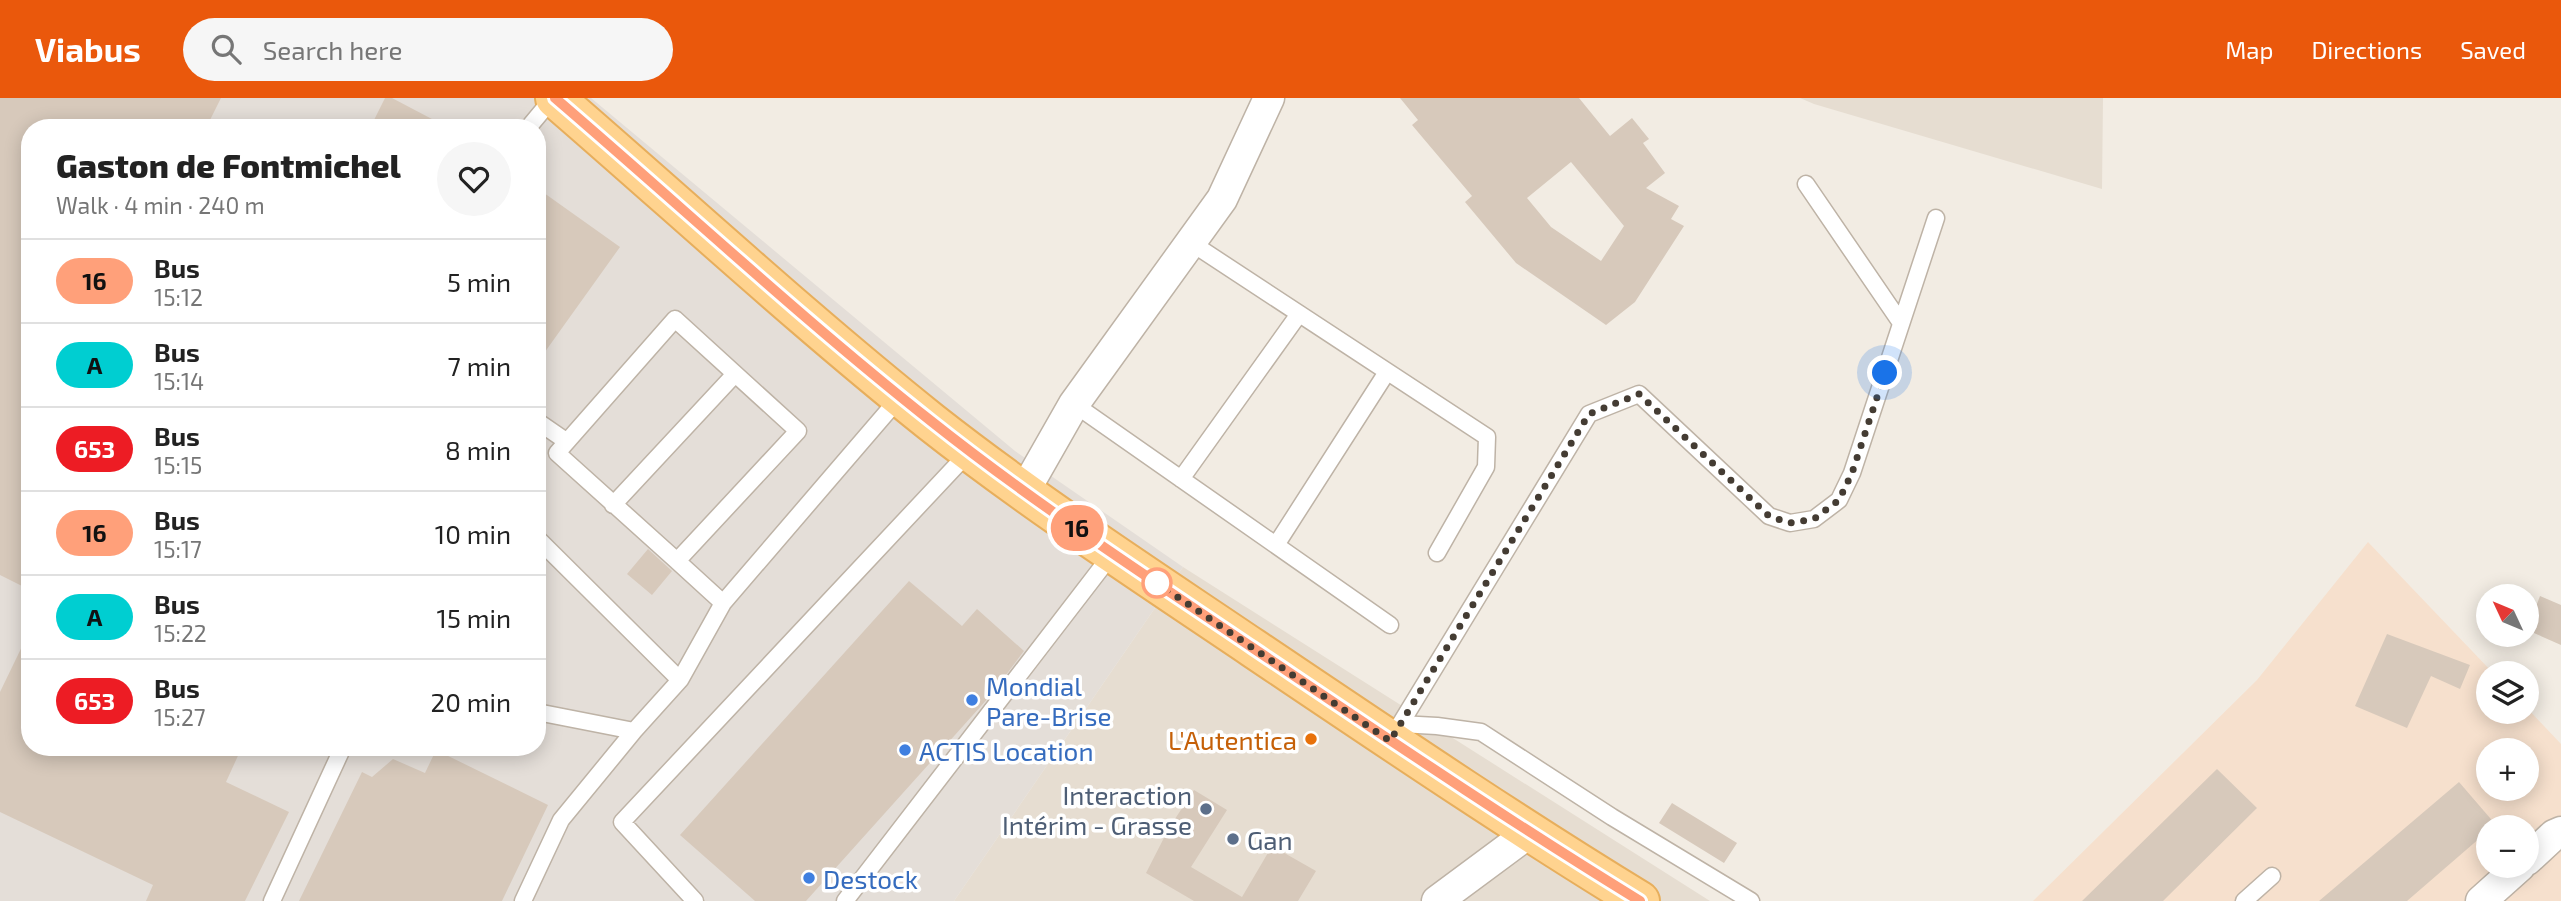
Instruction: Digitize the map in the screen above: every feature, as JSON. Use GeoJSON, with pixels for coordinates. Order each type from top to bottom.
{"type":"FeatureCollection","features":[{"type":"Feature","properties":{"kind":"main road"},"geometry":{"type":"LineString","coordinates":[[554,98],[758,277],[970,451],[1112,553],[1395,732],[1530,832],[1640,901]]}},
{"type":"Feature","properties":{"kind":"street"},"geometry":{"type":"LineString","coordinates":[[1025,490],[1074,404],[1222,199],[1269,98]]}},
{"type":"Feature","properties":{"kind":"street"},"geometry":{"type":"LineString","coordinates":[[1437,901],[1530,832]]}},
{"type":"Feature","properties":{"kind":"street"},"geometry":{"type":"LineString","coordinates":[[2539,849],[2561,832]]}},
{"type":"Feature","properties":{"kind":"street"},"geometry":{"type":"LineString","coordinates":[[2481,901],[2507,878]]}},
{"type":"Feature","properties":{"kind":"lane"},"geometry":{"type":"LineString","coordinates":[[536,119],[554,98]]}},
{"type":"Feature","properties":{"kind":"lane"},"geometry":{"type":"LineString","coordinates":[[1806,184],[1901,323]]}},
{"type":"Feature","properties":{"kind":"lane"},"geometry":{"type":"LineString","coordinates":[[1395,732],[1589,414],[1639,394],[1769,516],[1790,523],[1814,519],[1839,500],[1852,473],[1936,218]]}},
{"type":"Feature","properties":{"kind":"lane"},"geometry":{"type":"LineString","coordinates":[[1190,242],[1486,437],[1486,467],[1437,553]]}},
{"type":"Feature","properties":{"kind":"lane"},"geometry":{"type":"LineString","coordinates":[[1181,480],[1299,314]]}},
{"type":"Feature","properties":{"kind":"lane"},"geometry":{"type":"LineString","coordinates":[[677,561],[798,431],[675,319],[557,453],[723,603]]}},
{"type":"Feature","properties":{"kind":"lane"},"geometry":{"type":"LineString","coordinates":[[1276,545],[1387,372]]}},
{"type":"Feature","properties":{"kind":"lane"},"geometry":{"type":"LineString","coordinates":[[613,505],[735,374]]}},
{"type":"Feature","properties":{"kind":"lane"},"geometry":{"type":"LineString","coordinates":[[523,901],[561,820],[680,680],[723,603],[901,396]]}},
{"type":"Feature","properties":{"kind":"lane"},"geometry":{"type":"LineString","coordinates":[[1074,404],[1390,625]]}},
{"type":"Feature","properties":{"kind":"lane"},"geometry":{"type":"LineString","coordinates":[[546,427],[566,440]]}},
{"type":"Feature","properties":{"kind":"lane"},"geometry":{"type":"LineString","coordinates":[[695,901],[622,822],[970,451]]}},
{"type":"Feature","properties":{"kind":"lane"},"geometry":{"type":"LineString","coordinates":[[546,547],[680,680]]}},
{"type":"Feature","properties":{"kind":"lane"},"geometry":{"type":"LineString","coordinates":[[845,901],[1112,553]]}},
{"type":"Feature","properties":{"kind":"lane"},"geometry":{"type":"LineString","coordinates":[[546,714],[634,731]]}},
{"type":"Feature","properties":{"kind":"lane"},"geometry":{"type":"LineString","coordinates":[[1395,732],[1437,726],[1481,732],[1612,817],[1751,901]]}},
{"type":"Feature","properties":{"kind":"lane"},"geometry":{"type":"LineString","coordinates":[[272,901],[339,756]]}},
{"type":"Feature","properties":{"kind":"lane"},"geometry":{"type":"LineString","coordinates":[[2244,901],[2272,876]]}},
{"type":"Feature","properties":{"kind":"shaded area"},"geometry":{"type":"Polygon","coordinates":[[[0,98],[591,98],[1015,451],[1183,567],[954,901],[0,901],[0,98]]]}},
{"type":"Feature","properties":{"kind":"shaded area"},"geometry":{"type":"Polygon","coordinates":[[[1800,98],[2103,98],[2102,189],[1814,104],[1800,98]]]}},
{"type":"Feature","properties":{"kind":"shaded area"},"geometry":{"type":"Polygon","coordinates":[[[2368,542],[2482,661],[2476,661],[2476,724],[2539,724],[2539,721],[2561,744],[2561,901],[2033,901],[2257,680],[2368,542]]]}},
{"type":"Feature","properties":{"kind":"shaded area"},"geometry":{"type":"Polygon","coordinates":[[[1183,567],[1710,901],[954,901],[1183,567]]]}},
{"type":"Feature","properties":{"kind":"building"},"geometry":{"type":"Polygon","coordinates":[[[0,98],[221,98],[210,119],[21,119],[21,586],[0,575],[0,98]]]}},
{"type":"Feature","properties":{"kind":"building"},"geometry":{"type":"Polygon","coordinates":[[[385,98],[392,98],[432,119],[374,119],[385,98]]]}},
{"type":"Feature","properties":{"kind":"building"},"geometry":{"type":"Polygon","coordinates":[[[1400,98],[1579,98],[1610,136],[1632,118],[1649,139],[1643,143],[1665,173],[1646,188],[1679,206],[1671,219],[1684,226],[1635,302],[1606,325],[1516,263],[1465,202],[1472,196],[1412,125],[1418,120],[1400,98]],[[1571,162],[1527,198],[1551,227],[1601,261],[1624,226],[1571,162]]]}},
{"type":"Feature","properties":{"kind":"building"},"geometry":{"type":"Polygon","coordinates":[[[546,194],[620,247],[546,350],[546,194]]]}},
{"type":"Feature","properties":{"kind":"building"},"geometry":{"type":"Polygon","coordinates":[[[648,549],[672,571],[652,595],[627,574],[648,549]]]}},
{"type":"Feature","properties":{"kind":"building"},"geometry":{"type":"Polygon","coordinates":[[[909,581],[962,626],[977,609],[1024,651],[990,696],[806,901],[755,901],[680,835],[909,581]]]}},
{"type":"Feature","properties":{"kind":"building"},"geometry":{"type":"Polygon","coordinates":[[[2540,596],[2561,605],[2561,645],[2539,635],[2540,596]]]}},
{"type":"Feature","properties":{"kind":"building"},"geometry":{"type":"Polygon","coordinates":[[[2387,634],[2470,665],[2460,689],[2431,676],[2407,728],[2355,706],[2387,634]]]}},
{"type":"Feature","properties":{"kind":"building"},"geometry":{"type":"Polygon","coordinates":[[[21,649],[21,756],[238,756],[226,782],[289,812],[245,901],[146,901],[153,885],[0,812],[0,692],[21,649]]]}},
{"type":"Feature","properties":{"kind":"building"},"geometry":{"type":"Polygon","coordinates":[[[433,756],[448,756],[548,805],[502,901],[299,901],[362,772],[372,777],[393,759],[425,773],[433,756]]]}},
{"type":"Feature","properties":{"kind":"building"},"geometry":{"type":"Polygon","coordinates":[[[2217,769],[2257,808],[2163,901],[2082,901],[2217,769]]]}},
{"type":"Feature","properties":{"kind":"building"},"geometry":{"type":"Polygon","coordinates":[[[2459,782],[2487,815],[2476,815],[2476,841],[2407,901],[2319,901],[2459,782]]]}},
{"type":"Feature","properties":{"kind":"building"},"geometry":{"type":"Polygon","coordinates":[[[1194,790],[1227,810],[1191,867],[1242,897],[1272,846],[1316,871],[1298,901],[1194,901],[1146,873],[1169,828],[1194,790]]]}},
{"type":"Feature","properties":{"kind":"building"},"geometry":{"type":"Polygon","coordinates":[[[1672,803],[1737,843],[1724,863],[1659,823],[1672,803]]]}},
{"type":"Feature","properties":{"kind":"bus line","name":"16"},"geometry":{"type":"LineString","coordinates":[[555,98],[861,365],[970,451],[1112,553],[1390,741],[1640,901]]}},
{"type":"Feature","properties":{"kind":"place","name":"Mondial Pare-Brise"},"geometry":{"type":"Point","coordinates":[972,700]}},
{"type":"Feature","properties":{"kind":"place","name":"L'Autentica"},"geometry":{"type":"Point","coordinates":[1311,739]}},
{"type":"Feature","properties":{"kind":"place","name":"ACTIS Location"},"geometry":{"type":"Point","coordinates":[905,750]}},
{"type":"Feature","properties":{"kind":"place","name":"Interaction Intérim - Grasse"},"geometry":{"type":"Point","coordinates":[1206,809]}},
{"type":"Feature","properties":{"kind":"place","name":"Gan"},"geometry":{"type":"Point","coordinates":[1233,839]}},
{"type":"Feature","properties":{"kind":"place","name":"Destock"},"geometry":{"type":"Point","coordinates":[809,878]}},
{"type":"Feature","properties":{"kind":"route"},"geometry":{"type":"LineString","coordinates":[[1157,583],[1390,741],[1589,414],[1639,394],[1769,516],[1790,523],[1814,519],[1839,500],[1852,473],[1885,373]]}}]}
